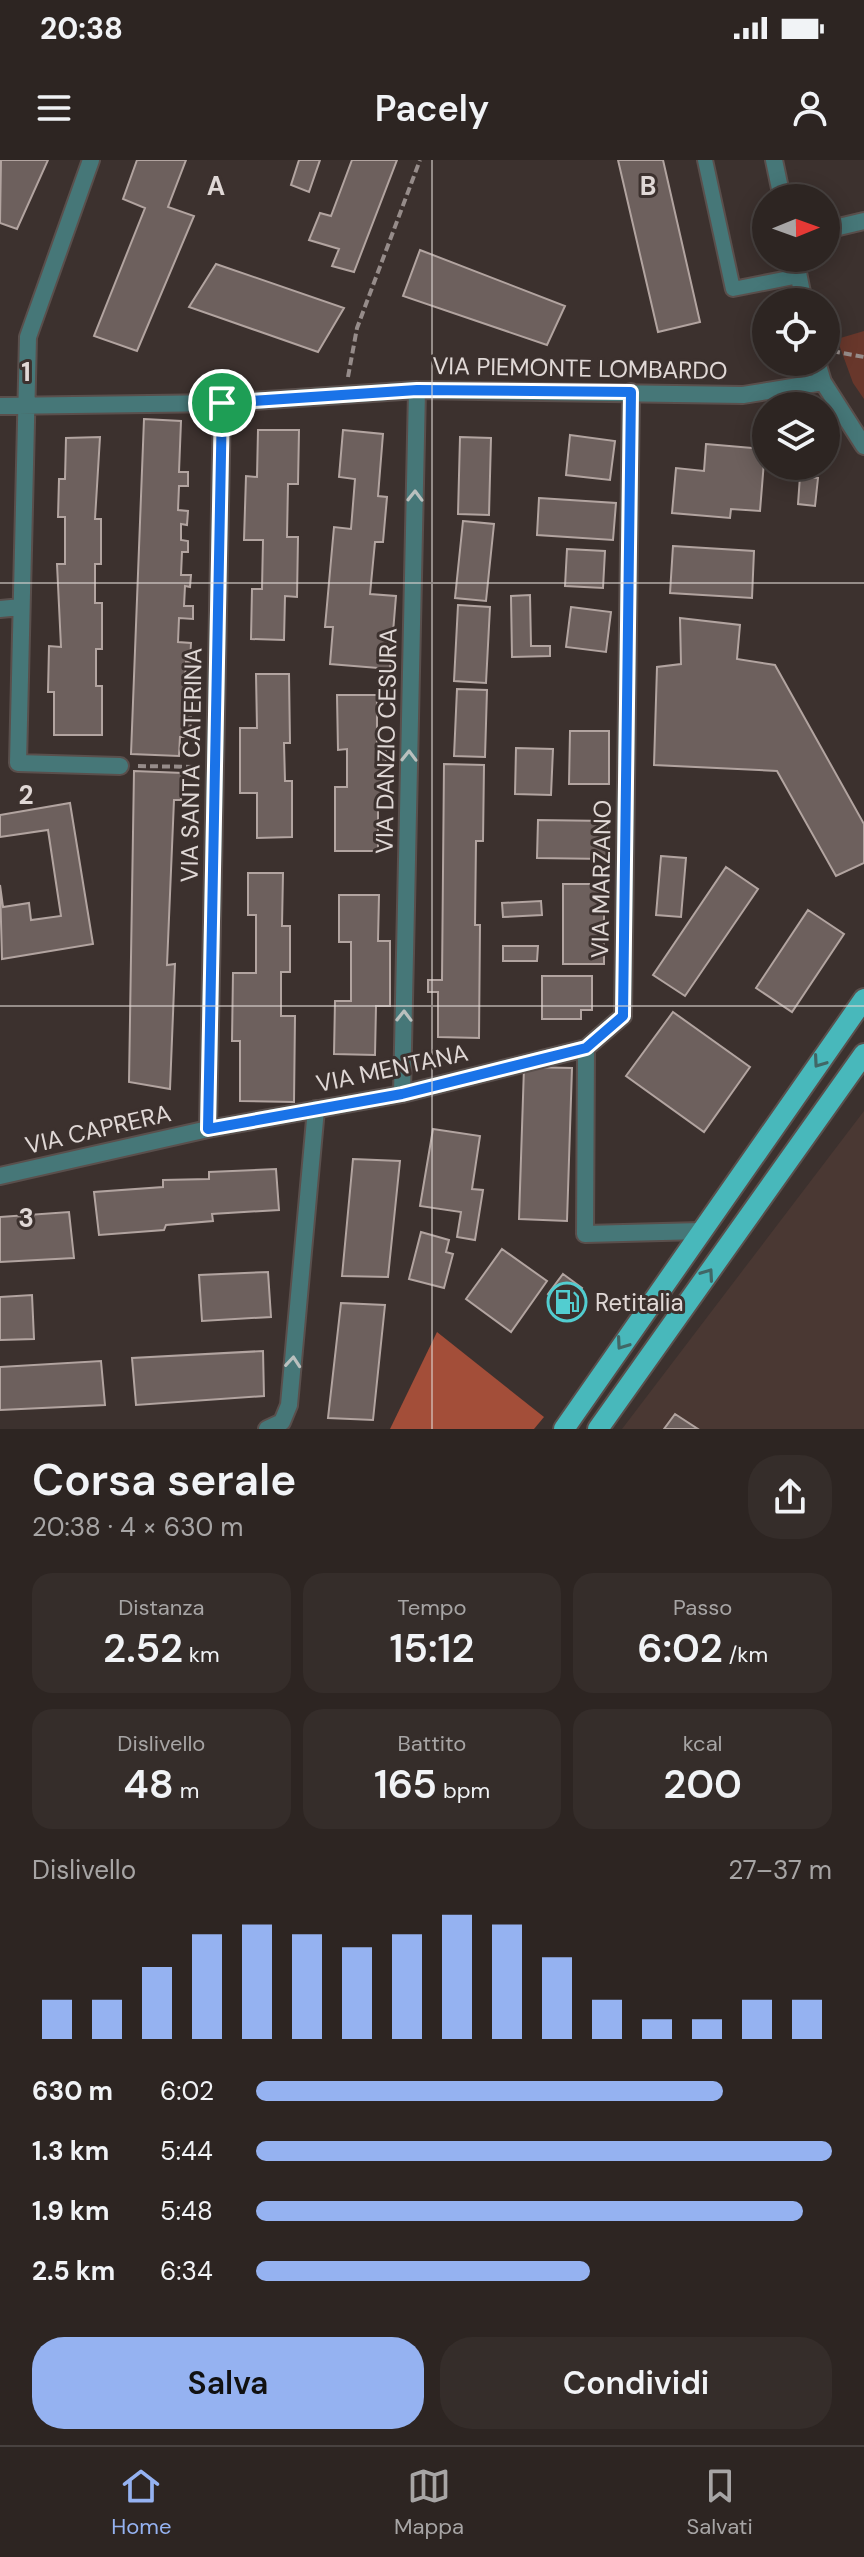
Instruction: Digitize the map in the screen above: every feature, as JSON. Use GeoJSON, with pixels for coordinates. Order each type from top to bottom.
{"type":"FeatureCollection","features":[{"type":"Feature","properties":{"kind":"main road"},"geometry":{"type":"LineString","coordinates":[[564,1429],[864,999]]}},
{"type":"Feature","properties":{"kind":"main road"},"geometry":{"type":"LineString","coordinates":[[598,1429],[864,1054]]}},
{"type":"Feature","properties":{"kind":"street"},"geometry":{"type":"LineString","coordinates":[[91,160],[34,312],[28,337],[24,405],[18,763],[120,766]]}},
{"type":"Feature","properties":{"kind":"street"},"geometry":{"type":"LineString","coordinates":[[774,160],[779,184]]}},
{"type":"Feature","properties":{"kind":"street"},"geometry":{"type":"LineString","coordinates":[[840,227],[864,221]]}},
{"type":"Feature","properties":{"kind":"street"},"geometry":{"type":"LineString","coordinates":[[798,272],[801,288]]}},
{"type":"Feature","properties":{"kind":"street"},"geometry":{"type":"LineString","coordinates":[[821,376],[864,446]]}},
{"type":"Feature","properties":{"kind":"street","name":"VIA PIEMONTE LOMBARDO"},"geometry":{"type":"LineString","coordinates":[[0,406],[222,403],[417,390],[743,395],[823,382]]}},
{"type":"Feature","properties":{"kind":"street","name":"VIA DANZIO CESURA"},"geometry":{"type":"LineString","coordinates":[[402,1094],[417,390]]}},
{"type":"Feature","properties":{"kind":"street","name":"VIA MARZANO"},"geometry":{"type":"LineString","coordinates":[[586,1048],[623,1016],[631,392]]}},
{"type":"Feature","properties":{"kind":"street","name":"VIA SANTA CATERINA"},"geometry":{"type":"LineString","coordinates":[[208,1129],[222,403]]}},
{"type":"Feature","properties":{"kind":"street"},"geometry":{"type":"LineString","coordinates":[[0,609],[21,607]]}},
{"type":"Feature","properties":{"kind":"street"},"geometry":{"type":"LineString","coordinates":[[586,1048],[585,1234],[701,1231]]}},
{"type":"Feature","properties":{"kind":"street","name":"VIA MENTANA"},"geometry":{"type":"LineString","coordinates":[[208,1129],[402,1094],[586,1048]]}},
{"type":"Feature","properties":{"kind":"street"},"geometry":{"type":"LineString","coordinates":[[267,1429],[282,1422],[289,1405],[316,1109]]}},
{"type":"Feature","properties":{"kind":"street","name":"VIA CAPRERA"},"geometry":{"type":"LineString","coordinates":[[0,1176],[208,1129]]}},
{"type":"Feature","properties":{"kind":"lane"},"geometry":{"type":"LineString","coordinates":[[705,160],[733,289],[799,276]]}},
{"type":"Feature","properties":{"kind":"path"},"geometry":{"type":"LineString","coordinates":[[345,395],[357,328],[420,160]]}},
{"type":"Feature","properties":{"kind":"path"},"geometry":{"type":"LineString","coordinates":[[840,353],[864,357]]}},
{"type":"Feature","properties":{"kind":"path"},"geometry":{"type":"LineString","coordinates":[[120,766],[215,768]]}},
{"type":"Feature","properties":{"kind":"shaded area"},"geometry":{"type":"Polygon","coordinates":[[[864,331],[864,399],[853,383],[840,347],[840,338],[864,331]]]}},
{"type":"Feature","properties":{"kind":"shaded area"},"geometry":{"type":"Polygon","coordinates":[[[864,1111],[864,1429],[622,1429],[864,1111]]]}},
{"type":"Feature","properties":{"kind":"shaded area"},"geometry":{"type":"Polygon","coordinates":[[[437,1332],[544,1417],[534,1429],[390,1429],[437,1332]]]}},
{"type":"Feature","properties":{"kind":"building"},"geometry":{"type":"Polygon","coordinates":[[[1,160],[48,160],[17,229],[0,223],[1,160]]]}},
{"type":"Feature","properties":{"kind":"building"},"geometry":{"type":"Polygon","coordinates":[[[137,160],[186,160],[168,207],[194,216],[137,351],[94,336],[145,208],[123,199],[137,160]]]}},
{"type":"Feature","properties":{"kind":"building"},"geometry":{"type":"Polygon","coordinates":[[[299,160],[320,160],[309,192],[291,185],[299,160]]]}},
{"type":"Feature","properties":{"kind":"building"},"geometry":{"type":"Polygon","coordinates":[[[352,160],[397,160],[354,272],[332,266],[339,249],[309,240],[320,213],[331,216],[352,160]]]}},
{"type":"Feature","properties":{"kind":"building"},"geometry":{"type":"Polygon","coordinates":[[[618,160],[663,160],[700,322],[658,332],[618,160]]]}},
{"type":"Feature","properties":{"kind":"building"},"geometry":{"type":"Polygon","coordinates":[[[420,250],[565,306],[547,345],[403,296],[420,250]]]}},
{"type":"Feature","properties":{"kind":"building"},"geometry":{"type":"Polygon","coordinates":[[[216,264],[344,308],[318,352],[189,307],[216,264]]]}},
{"type":"Feature","properties":{"kind":"building"},"geometry":{"type":"Polygon","coordinates":[[[144,419],[181,421],[179,472],[188,472],[188,486],[179,486],[178,510],[188,511],[187,525],[181,524],[181,540],[188,541],[188,552],[182,552],[181,575],[191,575],[190,587],[185,586],[184,606],[193,606],[193,619],[179,618],[178,642],[191,643],[190,662],[186,662],[183,717],[191,717],[190,737],[180,737],[179,756],[131,754],[144,419]]]}},
{"type":"Feature","properties":{"kind":"building"},"geometry":{"type":"Polygon","coordinates":[[[258,430],[299,430],[298,484],[288,484],[287,537],[298,537],[297,597],[285,596],[284,640],[251,639],[252,589],[262,589],[263,540],[244,540],[246,476],[257,477],[258,430]]]}},
{"type":"Feature","properties":{"kind":"building"},"geometry":{"type":"Polygon","coordinates":[[[343,430],[383,434],[378,496],[387,497],[383,542],[375,542],[370,594],[396,596],[390,669],[330,664],[333,627],[325,627],[334,527],[351,529],[355,479],[339,477],[343,430]]]}},
{"type":"Feature","properties":{"kind":"building"},"geometry":{"type":"Polygon","coordinates":[[[570,435],[615,441],[610,480],[566,475],[570,435]]]}},
{"type":"Feature","properties":{"kind":"building"},"geometry":{"type":"Polygon","coordinates":[[[100,437],[95,519],[101,519],[101,564],[95,564],[95,603],[102,603],[102,649],[96,649],[96,686],[102,686],[102,735],[54,735],[54,692],[48,692],[49,646],[61,647],[57,564],[65,564],[65,517],[58,517],[59,479],[65,479],[66,438],[100,437]]]}},
{"type":"Feature","properties":{"kind":"building"},"geometry":{"type":"Polygon","coordinates":[[[460,437],[491,438],[489,515],[458,514],[460,437]]]}},
{"type":"Feature","properties":{"kind":"building"},"geometry":{"type":"Polygon","coordinates":[[[706,444],[752,448],[752,480],[762,480],[760,511],[731,509],[730,518],[672,513],[676,468],[704,471],[706,444]]]}},
{"type":"Feature","properties":{"kind":"building"},"geometry":{"type":"Polygon","coordinates":[[[800,480],[818,480],[815,506],[798,504],[800,480]]]}},
{"type":"Feature","properties":{"kind":"building"},"geometry":{"type":"Polygon","coordinates":[[[539,498],[616,503],[613,540],[537,535],[539,498]]]}},
{"type":"Feature","properties":{"kind":"building"},"geometry":{"type":"Polygon","coordinates":[[[463,521],[494,524],[486,601],[455,598],[463,521]]]}},
{"type":"Feature","properties":{"kind":"building"},"geometry":{"type":"Polygon","coordinates":[[[673,546],[754,551],[752,598],[670,593],[673,546]]]}},
{"type":"Feature","properties":{"kind":"building"},"geometry":{"type":"Polygon","coordinates":[[[567,549],[605,551],[603,588],[565,586],[567,549]]]}},
{"type":"Feature","properties":{"kind":"building"},"geometry":{"type":"Polygon","coordinates":[[[530,595],[531,646],[550,646],[550,656],[512,657],[511,596],[530,595]]]}},
{"type":"Feature","properties":{"kind":"building"},"geometry":{"type":"Polygon","coordinates":[[[458,605],[490,607],[486,683],[454,681],[458,605]]]}},
{"type":"Feature","properties":{"kind":"building"},"geometry":{"type":"Polygon","coordinates":[[[571,607],[611,612],[606,652],[566,647],[571,607]]]}},
{"type":"Feature","properties":{"kind":"building"},"geometry":{"type":"Polygon","coordinates":[[[680,618],[740,625],[737,659],[775,665],[864,824],[864,863],[836,876],[777,771],[654,765],[657,667],[681,664],[680,618]]]}},
{"type":"Feature","properties":{"kind":"building"},"geometry":{"type":"Polygon","coordinates":[[[256,674],[289,674],[290,743],[284,743],[285,781],[292,781],[292,837],[257,838],[257,793],[240,793],[240,728],[257,728],[256,674]]]}},
{"type":"Feature","properties":{"kind":"building"},"geometry":{"type":"Polygon","coordinates":[[[457,689],[487,690],[485,757],[454,756],[457,689]]]}},
{"type":"Feature","properties":{"kind":"building"},"geometry":{"type":"Polygon","coordinates":[[[337,695],[377,695],[377,751],[386,751],[386,797],[378,797],[378,851],[335,851],[335,787],[347,787],[347,749],[338,750],[337,695]]]}},
{"type":"Feature","properties":{"kind":"building"},"geometry":{"type":"Polygon","coordinates":[[[570,731],[609,731],[609,784],[569,784],[570,731]]]}},
{"type":"Feature","properties":{"kind":"building"},"geometry":{"type":"Polygon","coordinates":[[[516,748],[553,749],[551,795],[515,794],[516,748]]]}},
{"type":"Feature","properties":{"kind":"building"},"geometry":{"type":"Polygon","coordinates":[[[444,764],[484,765],[483,841],[476,841],[475,925],[480,925],[479,1038],[438,1037],[438,992],[428,992],[428,980],[442,980],[444,764]]]}},
{"type":"Feature","properties":{"kind":"building"},"geometry":{"type":"Polygon","coordinates":[[[134,771],[183,773],[181,800],[174,800],[167,965],[175,964],[170,1089],[129,1082],[134,771]]]}},
{"type":"Feature","properties":{"kind":"building"},"geometry":{"type":"Polygon","coordinates":[[[70,803],[93,944],[2,959],[0,885],[3,907],[29,903],[31,920],[61,916],[48,830],[0,837],[0,815],[70,803]]]}},
{"type":"Feature","properties":{"kind":"building"},"geometry":{"type":"Polygon","coordinates":[[[538,820],[607,821],[606,859],[537,858],[538,820]]]}},
{"type":"Feature","properties":{"kind":"building"},"geometry":{"type":"Polygon","coordinates":[[[661,856],[686,858],[681,917],[656,915],[661,856]]]}},
{"type":"Feature","properties":{"kind":"building"},"geometry":{"type":"Polygon","coordinates":[[[726,867],[758,889],[685,996],[653,975],[726,867]]]}},
{"type":"Feature","properties":{"kind":"building"},"geometry":{"type":"Polygon","coordinates":[[[248,873],[283,873],[282,926],[290,926],[290,972],[281,972],[281,1016],[295,1016],[294,1102],[240,1101],[240,1041],[232,1041],[233,973],[256,973],[256,915],[248,915],[248,873]]]}},
{"type":"Feature","properties":{"kind":"building"},"geometry":{"type":"Polygon","coordinates":[[[563,884],[604,884],[604,964],[563,964],[563,884]]]}},
{"type":"Feature","properties":{"kind":"building"},"geometry":{"type":"Polygon","coordinates":[[[339,895],[379,895],[378,941],[390,941],[390,1006],[376,1006],[375,1055],[334,1054],[335,1001],[351,1001],[351,942],[339,942],[339,895]]]}},
{"type":"Feature","properties":{"kind":"building"},"geometry":{"type":"Polygon","coordinates":[[[541,901],[542,915],[503,917],[502,903],[541,901]]]}},
{"type":"Feature","properties":{"kind":"building"},"geometry":{"type":"Polygon","coordinates":[[[808,910],[844,934],[792,1012],[756,988],[808,910]]]}},
{"type":"Feature","properties":{"kind":"building"},"geometry":{"type":"Polygon","coordinates":[[[503,946],[538,946],[537,961],[503,961],[503,946]]]}},
{"type":"Feature","properties":{"kind":"building"},"geometry":{"type":"Polygon","coordinates":[[[542,976],[592,976],[592,1010],[581,1010],[581,1019],[542,1019],[542,976]]]}},
{"type":"Feature","properties":{"kind":"building"},"geometry":{"type":"Polygon","coordinates":[[[673,1012],[750,1067],[704,1132],[626,1076],[673,1012]]]}},
{"type":"Feature","properties":{"kind":"building"},"geometry":{"type":"Polygon","coordinates":[[[524,1067],[572,1068],[567,1221],[519,1219],[524,1067]]]}},
{"type":"Feature","properties":{"kind":"building"},"geometry":{"type":"Polygon","coordinates":[[[433,1129],[480,1136],[472,1189],[483,1190],[475,1240],[457,1237],[461,1212],[420,1206],[433,1129]]]}},
{"type":"Feature","properties":{"kind":"building"},"geometry":{"type":"Polygon","coordinates":[[[353,1159],[400,1161],[388,1277],[342,1276],[353,1159]]]}},
{"type":"Feature","properties":{"kind":"building"},"geometry":{"type":"Polygon","coordinates":[[[276,1169],[279,1210],[212,1214],[213,1221],[166,1225],[164,1230],[99,1235],[94,1192],[163,1187],[163,1180],[209,1179],[209,1172],[276,1169]]]}},
{"type":"Feature","properties":{"kind":"building"},"geometry":{"type":"Polygon","coordinates":[[[69,1212],[74,1258],[0,1262],[0,1217],[69,1212]]]}},
{"type":"Feature","properties":{"kind":"building"},"geometry":{"type":"Polygon","coordinates":[[[421,1232],[449,1240],[446,1252],[453,1254],[444,1288],[409,1279],[421,1232]]]}},
{"type":"Feature","properties":{"kind":"building"},"geometry":{"type":"Polygon","coordinates":[[[502,1249],[547,1281],[511,1332],[466,1299],[502,1249]]]}},
{"type":"Feature","properties":{"kind":"building"},"geometry":{"type":"Polygon","coordinates":[[[268,1272],[271,1317],[202,1321],[199,1275],[268,1272]]]}},
{"type":"Feature","properties":{"kind":"building"},"geometry":{"type":"Polygon","coordinates":[[[563,1274],[582,1288],[567,1309],[548,1294],[563,1274]]]}},
{"type":"Feature","properties":{"kind":"building"},"geometry":{"type":"Polygon","coordinates":[[[32,1295],[34,1339],[0,1340],[0,1297],[32,1295]]]}},
{"type":"Feature","properties":{"kind":"building"},"geometry":{"type":"Polygon","coordinates":[[[341,1303],[385,1305],[373,1420],[328,1418],[341,1303]]]}},
{"type":"Feature","properties":{"kind":"building"},"geometry":{"type":"Polygon","coordinates":[[[263,1351],[264,1396],[136,1405],[132,1358],[263,1351]]]}},
{"type":"Feature","properties":{"kind":"building"},"geometry":{"type":"Polygon","coordinates":[[[101,1361],[105,1405],[0,1410],[0,1367],[101,1361]]]}},
{"type":"Feature","properties":{"kind":"building"},"geometry":{"type":"Polygon","coordinates":[[[675,1414],[698,1429],[664,1429],[675,1414]]]}},
{"type":"Feature","properties":{"kind":"place","name":"Retitalia"},"geometry":{"type":"Point","coordinates":[567,1302]}},
{"type":"Feature","properties":{"kind":"route"},"geometry":{"type":"LineString","coordinates":[[417,390],[631,392],[623,1016],[586,1048],[402,1094],[208,1129],[222,403],[417,390]]}}]}
